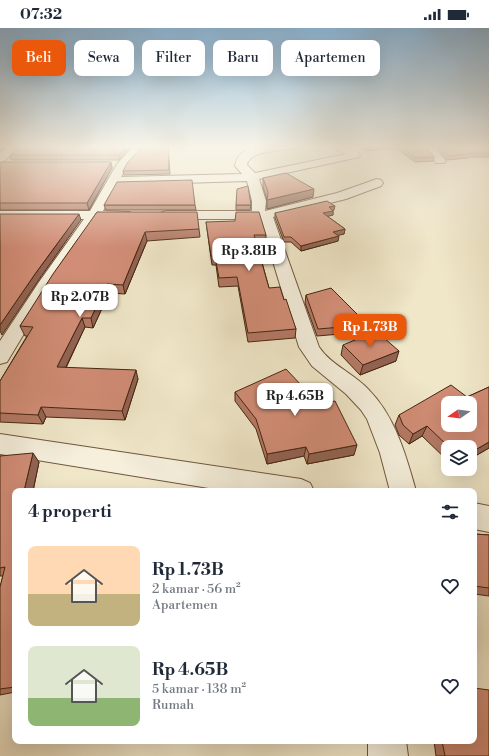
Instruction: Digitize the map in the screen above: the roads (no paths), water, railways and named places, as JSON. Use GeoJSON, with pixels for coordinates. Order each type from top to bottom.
{"type":"FeatureCollection","features":[{"type":"Feature","properties":{"kind":"street"},"geometry":{"type":"LineString","coordinates":[[0,357],[47,282],[94,215],[114,181],[161,180]]}},
{"type":"Feature","properties":{"kind":"street"},"geometry":{"type":"LineString","coordinates":[[253,180],[261,214],[267,218],[309,347],[314,356],[322,365],[361,394],[375,414],[387,437],[402,488]]}},
{"type":"Feature","properties":{"kind":"street"},"geometry":{"type":"LineString","coordinates":[[157,215],[261,214],[334,198],[377,183]]}},
{"type":"Feature","properties":{"kind":"street"},"geometry":{"type":"LineString","coordinates":[[0,215],[141,215]]}},
{"type":"Feature","properties":{"kind":"street"},"geometry":{"type":"LineString","coordinates":[[0,444],[48,450],[144,467],[281,488]]}},
{"type":"Feature","properties":{"kind":"street"},"geometry":{"type":"LineString","coordinates":[[477,517],[489,519]]}},
{"type":"Feature","properties":{"kind":"street"},"geometry":{"type":"LineString","coordinates":[[387,744],[388,756]]}}]}
